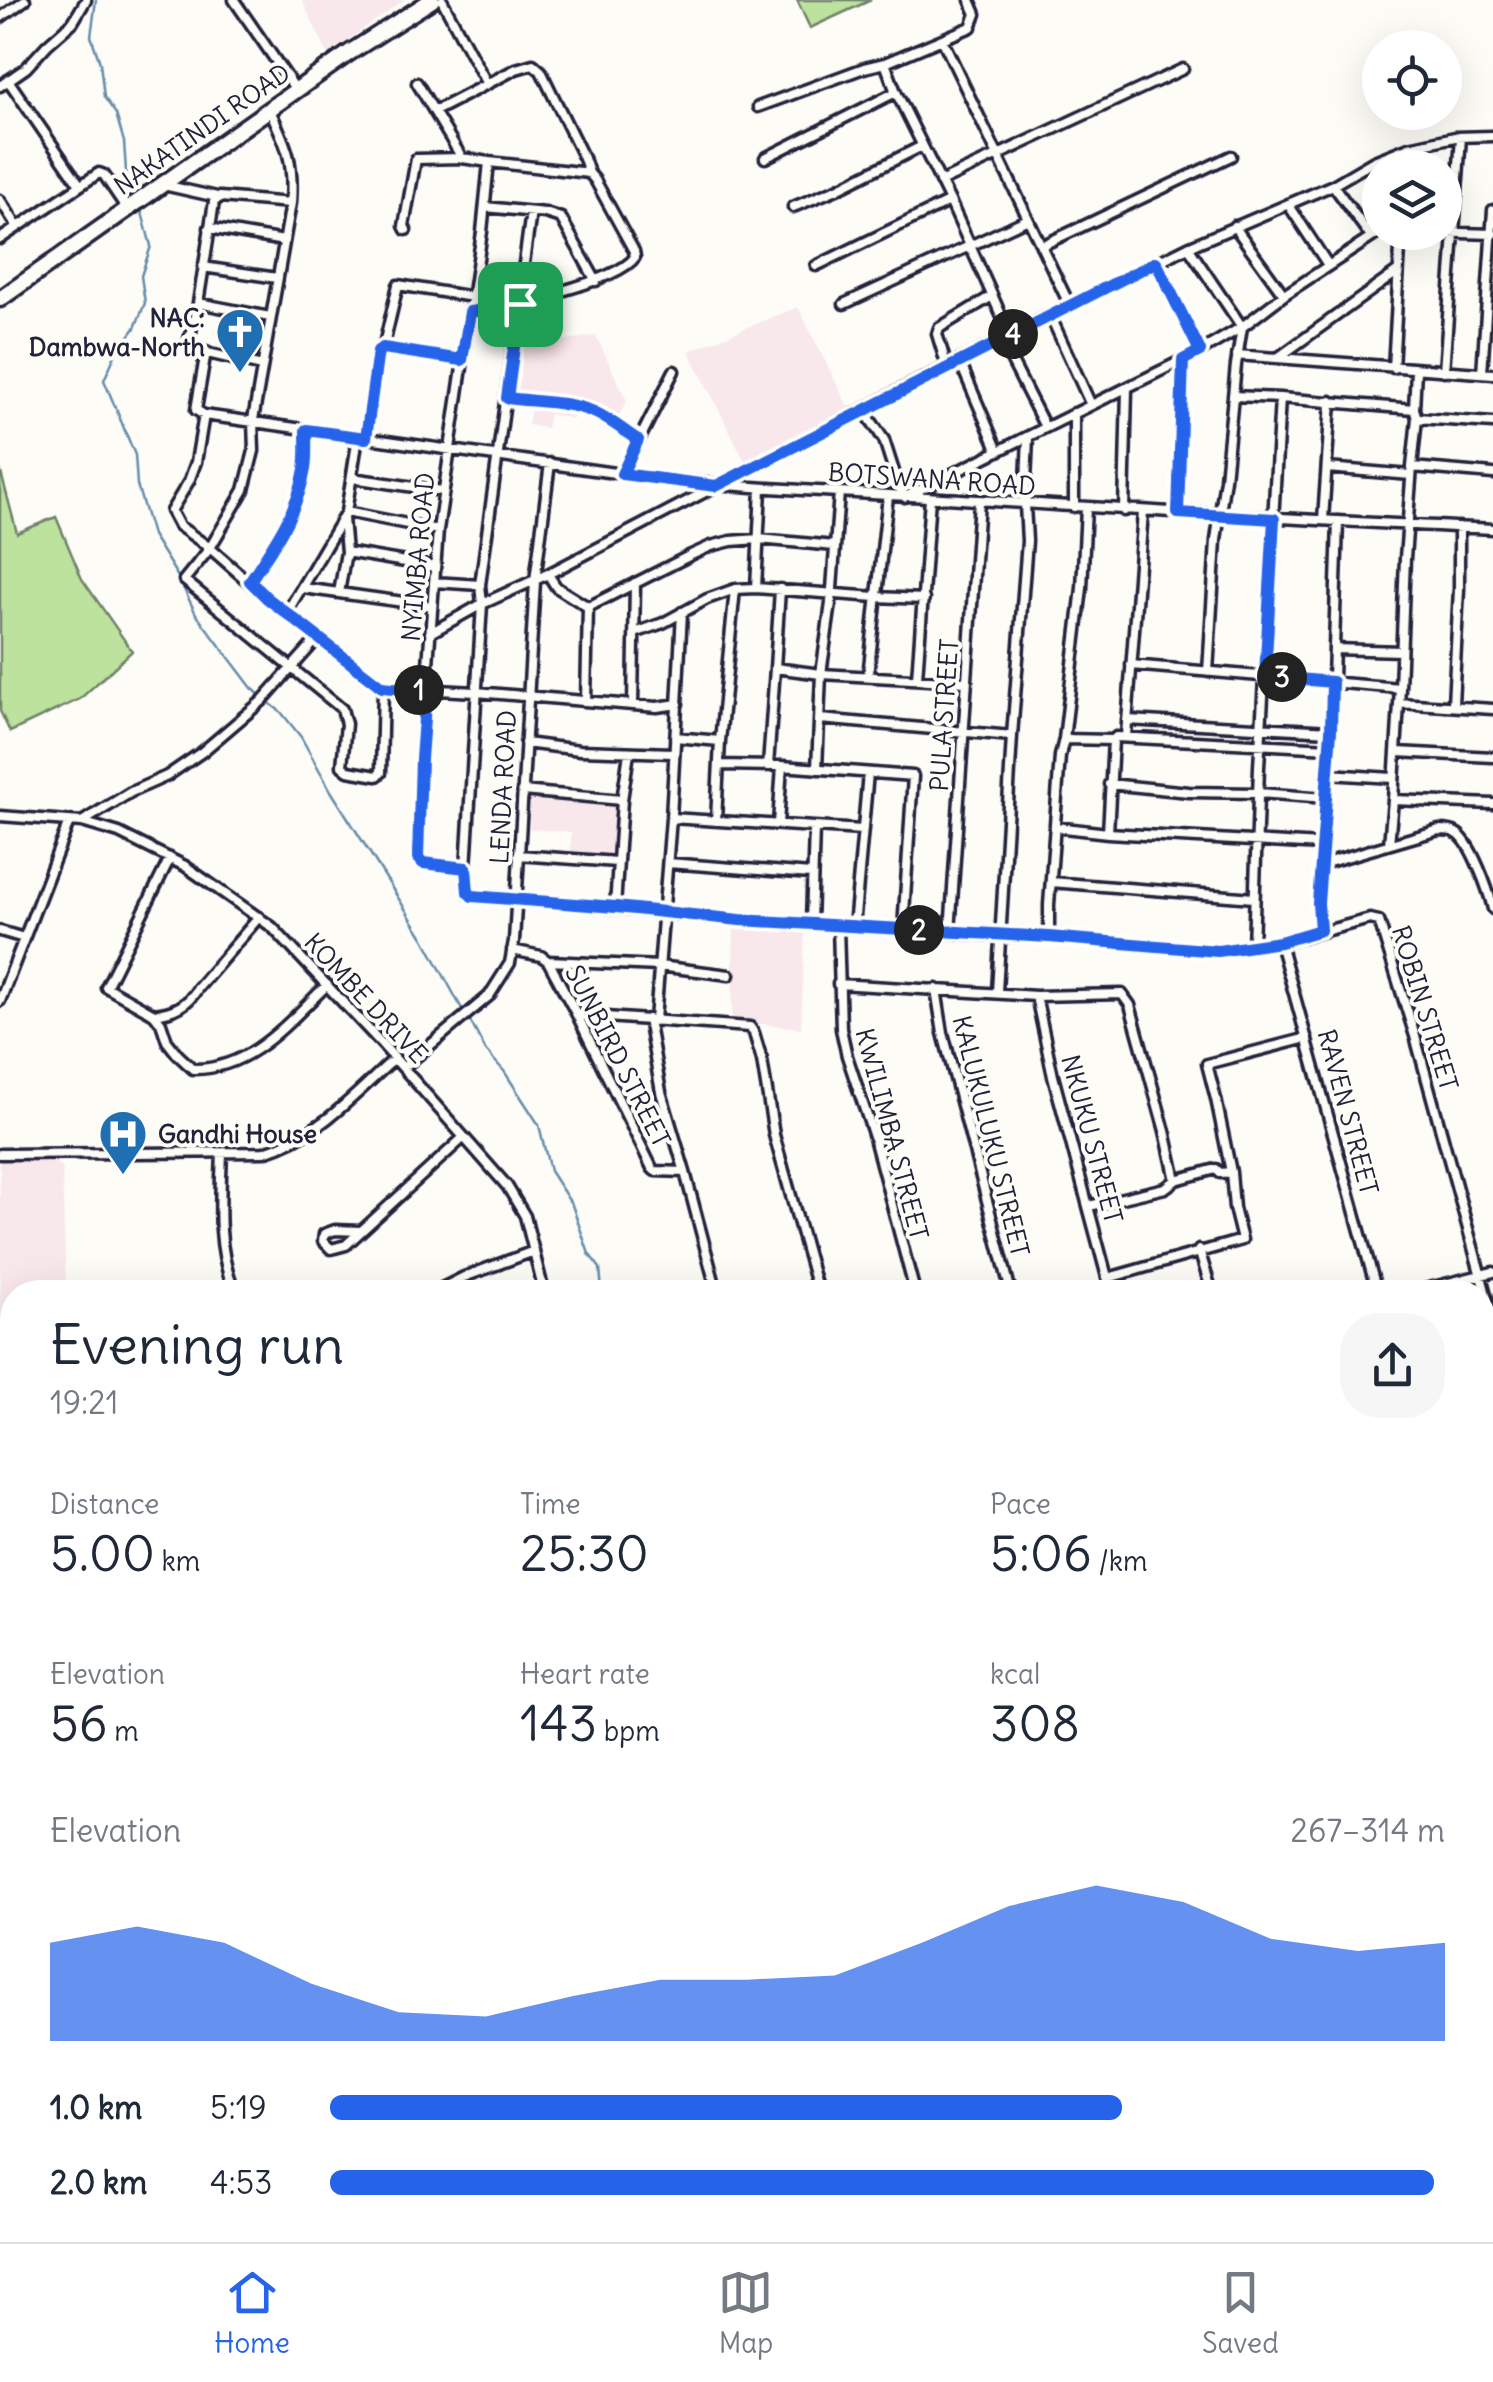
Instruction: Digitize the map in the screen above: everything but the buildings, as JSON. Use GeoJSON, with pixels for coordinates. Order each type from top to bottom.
{"type":"FeatureCollection","features":[{"type":"Feature","properties":{"kind":"highway","name":"NAKATINDI ROAD"},"geometry":{"type":"LineString","coordinates":[[0,299],[269,108],[432,0]]}},
{"type":"Feature","properties":{"kind":"street"},"geometry":{"type":"LineString","coordinates":[[0,18],[26,0]]}},
{"type":"Feature","properties":{"kind":"street"},"geometry":{"type":"LineString","coordinates":[[80,185],[4,83],[26,68],[73,22],[86,0]]}},
{"type":"Feature","properties":{"kind":"street"},"geometry":{"type":"LineString","coordinates":[[234,0],[296,90]]}},
{"type":"Feature","properties":{"kind":"street"},"geometry":{"type":"LineString","coordinates":[[442,0],[487,84]]}},
{"type":"Feature","properties":{"kind":"street"},"geometry":{"type":"LineString","coordinates":[[758,106],[971,27],[976,14],[970,0]]}},
{"type":"Feature","properties":{"kind":"street"},"geometry":{"type":"LineString","coordinates":[[942,39],[1070,306]]}},
{"type":"Feature","properties":{"kind":"street"},"geometry":{"type":"LineString","coordinates":[[885,62],[950,200],[1046,426]]}},
{"type":"Feature","properties":{"kind":"street"},"geometry":{"type":"LineString","coordinates":[[435,111],[533,64],[541,71],[588,173],[636,257],[628,266],[596,281],[520,304],[470,312]]}},
{"type":"Feature","properties":{"kind":"street"},"geometry":{"type":"LineString","coordinates":[[940,182],[1182,69]]}},
{"type":"Feature","properties":{"kind":"street"},"geometry":{"type":"LineString","coordinates":[[417,84],[462,158]]}},
{"type":"Feature","properties":{"kind":"street"},"geometry":{"type":"LineString","coordinates":[[766,158],[896,92]]}},
{"type":"Feature","properties":{"kind":"street"},"geometry":{"type":"LineString","coordinates":[[269,108],[292,163],[291,203],[252,420],[251,471],[210,548],[184,580],[342,709],[346,724],[342,766],[348,771],[367,776],[381,773],[382,687]]}},
{"type":"Feature","properties":{"kind":"street"},"geometry":{"type":"LineString","coordinates":[[430,634],[482,604],[548,574],[1188,246],[1333,185],[1410,147],[1462,137],[1493,136]]}},
{"type":"Feature","properties":{"kind":"street"},"geometry":{"type":"LineString","coordinates":[[1461,150],[1462,137]]}},
{"type":"Feature","properties":{"kind":"street"},"geometry":{"type":"LineString","coordinates":[[793,207],[922,146]]}},
{"type":"Feature","properties":{"kind":"street"},"geometry":{"type":"LineString","coordinates":[[1040,246],[1231,156]]}},
{"type":"Feature","properties":{"kind":"street"},"geometry":{"type":"LineString","coordinates":[[406,230],[416,159],[462,158],[588,173]]}},
{"type":"Feature","properties":{"kind":"street","name":"NYIMBA ROAD"},"geometry":{"type":"LineString","coordinates":[[466,868],[423,863],[418,858],[421,759],[442,490],[473,297],[489,162]]}},
{"type":"Feature","properties":{"kind":"street"},"geometry":{"type":"LineString","coordinates":[[0,239],[99,173],[135,203]]}},
{"type":"Feature","properties":{"kind":"street"},"geometry":{"type":"LineString","coordinates":[[166,182],[168,186],[217,197],[291,203]]}},
{"type":"Feature","properties":{"kind":"street"},"geometry":{"type":"LineString","coordinates":[[1333,185],[1362,219]]}},
{"type":"Feature","properties":{"kind":"street"},"geometry":{"type":"LineString","coordinates":[[217,197],[188,344],[191,349],[262,366]]}},
{"type":"Feature","properties":{"kind":"street"},"geometry":{"type":"LineString","coordinates":[[0,200],[17,226]]}},
{"type":"Feature","properties":{"kind":"street"},"geometry":{"type":"LineString","coordinates":[[816,266],[950,200]]}},
{"type":"Feature","properties":{"kind":"street"},"geometry":{"type":"LineString","coordinates":[[1288,204],[1328,265]]}},
{"type":"Feature","properties":{"kind":"street"},"geometry":{"type":"LineString","coordinates":[[485,207],[561,218],[596,281]]}},
{"type":"Feature","properties":{"kind":"street"},"geometry":{"type":"LineString","coordinates":[[1482,374],[1493,210]]}},
{"type":"Feature","properties":{"kind":"street"},"geometry":{"type":"LineString","coordinates":[[466,868],[480,585],[530,212]]}},
{"type":"Feature","properties":{"kind":"street"},"geometry":{"type":"LineString","coordinates":[[844,304],[1028,219]]}},
{"type":"Feature","properties":{"kind":"street"},"geometry":{"type":"LineString","coordinates":[[1234,226],[1284,295]]}},
{"type":"Feature","properties":{"kind":"street"},"geometry":{"type":"LineString","coordinates":[[209,228],[284,240]]}},
{"type":"Feature","properties":{"kind":"street"},"geometry":{"type":"LineString","coordinates":[[1462,234],[1492,235]]}},
{"type":"Feature","properties":{"kind":"street"},"geometry":{"type":"LineString","coordinates":[[864,410],[888,449],[905,497],[1200,351],[1242,327],[1362,244]]}},
{"type":"Feature","properties":{"kind":"street"},"geometry":{"type":"LineString","coordinates":[[1188,246],[1242,327],[1218,516],[1208,672]]}},
{"type":"Feature","properties":{"kind":"street"},"geometry":{"type":"LineString","coordinates":[[1392,368],[1399,250]]}},
{"type":"Feature","properties":{"kind":"street"},"geometry":{"type":"LineString","coordinates":[[1444,372],[1453,250]]}},
{"type":"Feature","properties":{"kind":"street"},"geometry":{"type":"LineString","coordinates":[[1156,262],[1200,351]]}},
{"type":"Feature","properties":{"kind":"street"},"geometry":{"type":"LineString","coordinates":[[202,267],[277,278]]}},
{"type":"Feature","properties":{"kind":"street"},"geometry":{"type":"LineString","coordinates":[[1276,358],[1397,272]]}},
{"type":"Feature","properties":{"kind":"street"},"geometry":{"type":"LineString","coordinates":[[340,593],[346,552],[345,515],[352,478],[377,353],[383,348],[400,284],[473,297]]}},
{"type":"Feature","properties":{"kind":"street"},"geometry":{"type":"LineString","coordinates":[[946,367],[937,334],[939,328],[992,296]]}},
{"type":"Feature","properties":{"kind":"street"},"geometry":{"type":"LineString","coordinates":[[198,303],[270,317]]}},
{"type":"Feature","properties":{"kind":"street"},"geometry":{"type":"LineString","coordinates":[[1050,315],[1091,405]]}},
{"type":"Feature","properties":{"kind":"street"},"geometry":{"type":"LineString","coordinates":[[383,348],[462,360]]}},
{"type":"Feature","properties":{"kind":"street"},"geometry":{"type":"LineString","coordinates":[[206,351],[196,410],[204,415],[196,462],[171,512],[178,526],[382,687],[657,707],[678,704]]}},
{"type":"Feature","properties":{"kind":"street"},"geometry":{"type":"LineString","coordinates":[[1237,355],[1493,374]]}},
{"type":"Feature","properties":{"kind":"street"},"geometry":{"type":"LineString","coordinates":[[1178,513],[1183,360]]}},
{"type":"Feature","properties":{"kind":"street"},"geometry":{"type":"LineString","coordinates":[[960,362],[998,451]]}},
{"type":"Feature","properties":{"kind":"street"},"geometry":{"type":"LineString","coordinates":[[1389,844],[1416,370]]}},
{"type":"Feature","properties":{"kind":"street"},"geometry":{"type":"LineString","coordinates":[[622,474],[674,371]]}},
{"type":"Feature","properties":{"kind":"street"},"geometry":{"type":"LineString","coordinates":[[1124,511],[1127,389]]}},
{"type":"Feature","properties":{"kind":"street"},"geometry":{"type":"LineString","coordinates":[[1233,396],[1331,401],[1493,424]]}},
{"type":"Feature","properties":{"kind":"street"},"geometry":{"type":"LineString","coordinates":[[507,398],[572,405],[596,413],[638,440]]}},
{"type":"Feature","properties":{"kind":"street"},"geometry":{"type":"LineString","coordinates":[[1253,947],[1280,398]]}},
{"type":"Feature","properties":{"kind":"street"},"geometry":{"type":"LineString","coordinates":[[1323,520],[1331,401]]}},
{"type":"Feature","properties":{"kind":"street"},"geometry":{"type":"LineString","coordinates":[[1074,413],[1074,507]]}},
{"type":"Feature","properties":{"kind":"street","name":"BOTSWANA ROAD"},"geometry":{"type":"LineString","coordinates":[[204,415],[716,486],[1493,529]]}},
{"type":"Feature","properties":{"kind":"street"},"geometry":{"type":"LineString","coordinates":[[250,581],[292,514],[306,466],[306,430]]}},
{"type":"Feature","properties":{"kind":"street"},"geometry":{"type":"LineString","coordinates":[[997,992],[1027,540],[1028,436]]}},
{"type":"Feature","properties":{"kind":"street","name":"LENDA ROAD"},"geometry":{"type":"LineString","coordinates":[[403,1068],[489,996],[510,963],[536,580],[550,462]]}},
{"type":"Feature","properties":{"kind":"street"},"geometry":{"type":"LineString","coordinates":[[1327,468],[1493,474]]}},
{"type":"Feature","properties":{"kind":"street"},"geometry":{"type":"LineString","coordinates":[[352,478],[442,490]]}},
{"type":"Feature","properties":{"kind":"street"},"geometry":{"type":"LineString","coordinates":[[756,588],[760,488]]}},
{"type":"Feature","properties":{"kind":"street"},"geometry":{"type":"LineString","coordinates":[[817,769],[821,674],[839,492]]}},
{"type":"Feature","properties":{"kind":"street"},"geometry":{"type":"LineString","coordinates":[[868,676],[888,496]]}},
{"type":"Feature","properties":{"kind":"street"},"geometry":{"type":"LineString","coordinates":[[917,678],[930,498]]}},
{"type":"Feature","properties":{"kind":"street","name":"PULA STREET"},"geometry":{"type":"LineString","coordinates":[[950,932],[980,500]]}},
{"type":"Feature","properties":{"kind":"street"},"geometry":{"type":"LineString","coordinates":[[1049,937],[1060,756],[1082,588],[1086,508]]}},
{"type":"Feature","properties":{"kind":"street"},"geometry":{"type":"LineString","coordinates":[[1126,736],[1143,512]]}},
{"type":"Feature","properties":{"kind":"street"},"geometry":{"type":"LineString","coordinates":[[287,612],[345,515]]}},
{"type":"Feature","properties":{"kind":"street"},"geometry":{"type":"LineString","coordinates":[[345,515],[438,530]]}},
{"type":"Feature","properties":{"kind":"street"},"geometry":{"type":"LineString","coordinates":[[1320,930],[1318,903],[1331,731],[1338,521]]}},
{"type":"Feature","properties":{"kind":"street"},"geometry":{"type":"LineString","coordinates":[[1452,704],[1459,527]]}},
{"type":"Feature","properties":{"kind":"street"},"geometry":{"type":"LineString","coordinates":[[588,607],[711,546],[759,539],[835,546]]}},
{"type":"Feature","properties":{"kind":"street"},"geometry":{"type":"LineString","coordinates":[[346,552],[435,567]]}},
{"type":"Feature","properties":{"kind":"street"},"geometry":{"type":"LineString","coordinates":[[548,574],[556,587],[588,607]]}},
{"type":"Feature","properties":{"kind":"street"},"geometry":{"type":"LineString","coordinates":[[434,582],[480,585]]}},
{"type":"Feature","properties":{"kind":"street"},"geometry":{"type":"LineString","coordinates":[[633,705],[635,584]]}},
{"type":"Feature","properties":{"kind":"street"},"geometry":{"type":"LineString","coordinates":[[302,588],[432,606]]}},
{"type":"Feature","properties":{"kind":"street"},"geometry":{"type":"LineString","coordinates":[[636,633],[736,589],[924,598]]}},
{"type":"Feature","properties":{"kind":"street"},"geometry":{"type":"LineString","coordinates":[[716,821],[736,589]]}},
{"type":"Feature","properties":{"kind":"street"},"geometry":{"type":"LineString","coordinates":[[768,766],[780,589]]}},
{"type":"Feature","properties":{"kind":"street"},"geometry":{"type":"LineString","coordinates":[[586,700],[588,607]]}},
{"type":"Feature","properties":{"kind":"street"},"geometry":{"type":"LineString","coordinates":[[682,612],[668,863],[652,1019],[661,1092],[685,1172]]}},
{"type":"Feature","properties":{"kind":"street"},"geometry":{"type":"LineString","coordinates":[[82,822],[167,776],[202,752],[262,701],[320,637]]}},
{"type":"Feature","properties":{"kind":"street"},"geometry":{"type":"LineString","coordinates":[[1334,649],[1401,651]]}},
{"type":"Feature","properties":{"kind":"street"},"geometry":{"type":"LineString","coordinates":[[1130,665],[1400,688]]}},
{"type":"Feature","properties":{"kind":"street"},"geometry":{"type":"LineString","coordinates":[[775,668],[966,682]]}},
{"type":"Feature","properties":{"kind":"street"},"geometry":{"type":"LineString","coordinates":[[1399,703],[1493,708]]}},
{"type":"Feature","properties":{"kind":"street"},"geometry":{"type":"LineString","coordinates":[[820,720],[1012,736]]}},
{"type":"Feature","properties":{"kind":"street"},"geometry":{"type":"LineString","coordinates":[[1127,720],[1331,731]]}},
{"type":"Feature","properties":{"kind":"street"},"geometry":{"type":"LineString","coordinates":[[1064,739],[1113,740],[1126,736],[1330,748]]}},
{"type":"Feature","properties":{"kind":"street"},"geometry":{"type":"LineString","coordinates":[[675,738],[720,741]]}},
{"type":"Feature","properties":{"kind":"street"},"geometry":{"type":"LineString","coordinates":[[1108,833],[1113,740]]}},
{"type":"Feature","properties":{"kind":"street"},"geometry":{"type":"LineString","coordinates":[[525,743],[629,754],[673,754]]}},
{"type":"Feature","properties":{"kind":"street"},"geometry":{"type":"LineString","coordinates":[[1396,752],[1493,757]]}},
{"type":"Feature","properties":{"kind":"street"},"geometry":{"type":"LineString","coordinates":[[616,907],[622,800],[629,754]]}},
{"type":"Feature","properties":{"kind":"street"},"geometry":{"type":"LineString","coordinates":[[719,765],[914,776],[903,929]]}},
{"type":"Feature","properties":{"kind":"street"},"geometry":{"type":"LineString","coordinates":[[778,824],[782,766]]}},
{"type":"Feature","properties":{"kind":"street"},"geometry":{"type":"LineString","coordinates":[[854,927],[868,773]]}},
{"type":"Feature","properties":{"kind":"street"},"geometry":{"type":"LineString","coordinates":[[1328,774],[1393,778]]}},
{"type":"Feature","properties":{"kind":"street"},"geometry":{"type":"LineString","coordinates":[[1109,784],[1326,798]]}},
{"type":"Feature","properties":{"kind":"street"},"geometry":{"type":"LineString","coordinates":[[522,791],[622,800]]}},
{"type":"Feature","properties":{"kind":"street"},"geometry":{"type":"LineString","coordinates":[[1393,800],[1493,804]]}},
{"type":"Feature","properties":{"kind":"street","name":"KOMBE DRIVE"},"geometry":{"type":"LineString","coordinates":[[0,816],[82,822],[119,833],[186,866],[272,927],[403,1068],[516,1198],[525,1216],[541,1280]]}},
{"type":"Feature","properties":{"kind":"street"},"geometry":{"type":"LineString","coordinates":[[671,818],[862,830]]}},
{"type":"Feature","properties":{"kind":"street"},"geometry":{"type":"LineString","coordinates":[[0,1001],[69,822]]}},
{"type":"Feature","properties":{"kind":"street"},"geometry":{"type":"LineString","coordinates":[[1055,826],[1108,833],[1322,845]]}},
{"type":"Feature","properties":{"kind":"street"},"geometry":{"type":"LineString","coordinates":[[811,923],[814,828]]}},
{"type":"Feature","properties":{"kind":"street"},"geometry":{"type":"LineString","coordinates":[[1322,864],[1439,830],[1452,831],[1460,834],[1478,866],[1493,909]]}},
{"type":"Feature","properties":{"kind":"street"},"geometry":{"type":"LineString","coordinates":[[518,855],[617,862]]}},
{"type":"Feature","properties":{"kind":"street"},"geometry":{"type":"LineString","coordinates":[[170,858],[106,988],[154,1014],[178,1055],[192,1069],[237,1061],[257,1050],[327,985]]}},
{"type":"Feature","properties":{"kind":"street"},"geometry":{"type":"LineString","coordinates":[[668,863],[811,874]]}},
{"type":"Feature","properties":{"kind":"street","name":"ROBIN STREET"},"geometry":{"type":"LineString","coordinates":[[466,868],[468,892],[472,896],[1206,951],[1280,942],[1370,919],[1379,922],[1415,1036],[1482,1280]]}},
{"type":"Feature","properties":{"kind":"street"},"geometry":{"type":"LineString","coordinates":[[1051,882],[1254,898]]}},
{"type":"Feature","properties":{"kind":"street"},"geometry":{"type":"LineString","coordinates":[[154,1014],[172,1012],[192,998],[259,918]]}},
{"type":"Feature","properties":{"kind":"street","name":"KWILIMBA STREET"},"geometry":{"type":"LineString","coordinates":[[838,926],[841,1028],[912,1280]]}},
{"type":"Feature","properties":{"kind":"street"},"geometry":{"type":"LineString","coordinates":[[0,930],[24,938]]}},
{"type":"Feature","properties":{"kind":"street","name":"RAVEN STREET"},"geometry":{"type":"LineString","coordinates":[[1280,942],[1374,1280]]}},
{"type":"Feature","properties":{"kind":"street","name":"SUNBIRD STREET"},"geometry":{"type":"LineString","coordinates":[[512,950],[548,961],[652,1168],[685,1172],[714,1280]]}},
{"type":"Feature","properties":{"kind":"street"},"geometry":{"type":"LineString","coordinates":[[548,961],[659,966],[729,975]]}},
{"type":"Feature","properties":{"kind":"street"},"geometry":{"type":"LineString","coordinates":[[838,984],[1066,997],[1117,993],[1126,998],[1176,1180]]}},
{"type":"Feature","properties":{"kind":"street","name":"KALUKULUKU STREET"},"geometry":{"type":"LineString","coordinates":[[936,988],[943,1033],[1008,1280]]}},
{"type":"Feature","properties":{"kind":"street","name":"NKUKU STREET"},"geometry":{"type":"LineString","coordinates":[[1036,996],[1108,1278]]}},
{"type":"Feature","properties":{"kind":"street"},"geometry":{"type":"LineString","coordinates":[[577,1015],[750,1027],[762,1060],[774,1135],[815,1280]]}},
{"type":"Feature","properties":{"kind":"street"},"geometry":{"type":"LineString","coordinates":[[1108,1278],[1242,1240],[1207,1064],[1308,1038]]}},
{"type":"Feature","properties":{"kind":"street"},"geometry":{"type":"LineString","coordinates":[[0,1154],[264,1152],[291,1144],[323,1124],[394,1059]]}},
{"type":"Feature","properties":{"kind":"street"},"geometry":{"type":"LineString","coordinates":[[361,1231],[464,1137]]}},
{"type":"Feature","properties":{"kind":"street"},"geometry":{"type":"LineString","coordinates":[[222,1154],[222,1244],[232,1280]]}},
{"type":"Feature","properties":{"kind":"street"},"geometry":{"type":"LineString","coordinates":[[1089,1206],[1164,1188],[1176,1180],[1216,1169],[1220,1173],[1231,1172]]}},
{"type":"Feature","properties":{"kind":"street"},"geometry":{"type":"LineString","coordinates":[[1199,1250],[1208,1280]]}},
{"type":"Feature","properties":{"kind":"street"},"geometry":{"type":"LineString","coordinates":[[458,1280],[534,1252]]}},
{"type":"Feature","properties":{"kind":"street"},"geometry":{"type":"LineString","coordinates":[[1464,1280],[1493,1272]]}},
{"type":"Feature","properties":{"kind":"shaded area"},"geometry":{"type":"Polygon","coordinates":[[[302,0],[404,0],[328,54],[302,0]]]}},
{"type":"Feature","properties":{"kind":"shaded area"},"geometry":{"type":"Polygon","coordinates":[[[798,307],[850,411],[746,463],[689,351],[798,307]]]}},
{"type":"Feature","properties":{"kind":"shaded area"},"geometry":{"type":"Polygon","coordinates":[[[596,336],[627,401],[616,420],[575,405],[573,419],[549,414],[546,428],[528,425],[531,408],[508,405],[519,341],[543,343],[596,336]]]}},
{"type":"Feature","properties":{"kind":"shaded area"},"geometry":{"type":"Polygon","coordinates":[[[529,794],[615,801],[619,807],[615,857],[571,853],[571,832],[530,829],[529,794]]]}},
{"type":"Feature","properties":{"kind":"shaded area"},"geometry":{"type":"Polygon","coordinates":[[[734,924],[805,927],[801,1028],[732,1021],[734,924]]]}},
{"type":"Feature","properties":{"kind":"shaded area"},"geometry":{"type":"Polygon","coordinates":[[[51,1159],[62,1168],[66,1280],[0,1280],[0,1160],[51,1159]]]}},
{"type":"Feature","properties":{"kind":"green space"},"geometry":{"type":"Polygon","coordinates":[[[797,0],[871,0],[810,28],[797,0]]]}},
{"type":"Feature","properties":{"kind":"green space"},"geometry":{"type":"Polygon","coordinates":[[[0,469],[17,533],[56,517],[82,579],[132,651],[80,699],[10,732],[0,711],[0,469]]]}},
{"type":"Feature","properties":{"kind":"waterway"},"geometry":{"type":"LineString","coordinates":[[96,0],[91,36],[100,63],[104,97],[116,114],[124,142],[126,171],[137,197]]}},
{"type":"Feature","properties":{"kind":"waterway"},"geometry":{"type":"LineString","coordinates":[[141,209],[151,246],[141,276],[145,303],[104,380],[135,455],[137,485],[152,535],[196,614],[261,696]]}},
{"type":"Feature","properties":{"kind":"waterway"},"geometry":{"type":"LineString","coordinates":[[268,702],[301,737],[424,939],[463,1011]]}},
{"type":"Feature","properties":{"kind":"waterway"},"geometry":{"type":"LineString","coordinates":[[469,1019],[486,1051],[539,1125],[550,1171],[572,1205],[589,1254],[600,1268],[601,1280]]}},
{"type":"Feature","properties":{"kind":"place","name":"NAC: Dambwa-North"},"geometry":{"type":"Point","coordinates":[240,374]}},
{"type":"Feature","properties":{"kind":"place","name":"Gandhi House"},"geometry":{"type":"Point","coordinates":[123,1176]}},
{"type":"Feature","properties":{"kind":"route"},"geometry":{"type":"LineString","coordinates":[[1156,262],[1200,351],[1183,360],[1178,513],[1274,519],[1265,676],[1332,682],[1318,903],[1320,930],[1280,942],[1218,951],[1049,937],[740,920],[472,896],[468,892],[466,868],[420,861],[426,691],[382,687],[250,581],[292,514],[306,466],[306,430],[366,438],[378,351],[383,348],[462,360],[470,312],[520,304],[507,398],[572,405],[610,421],[638,440],[622,474],[716,486],[1156,262]]}}]}
